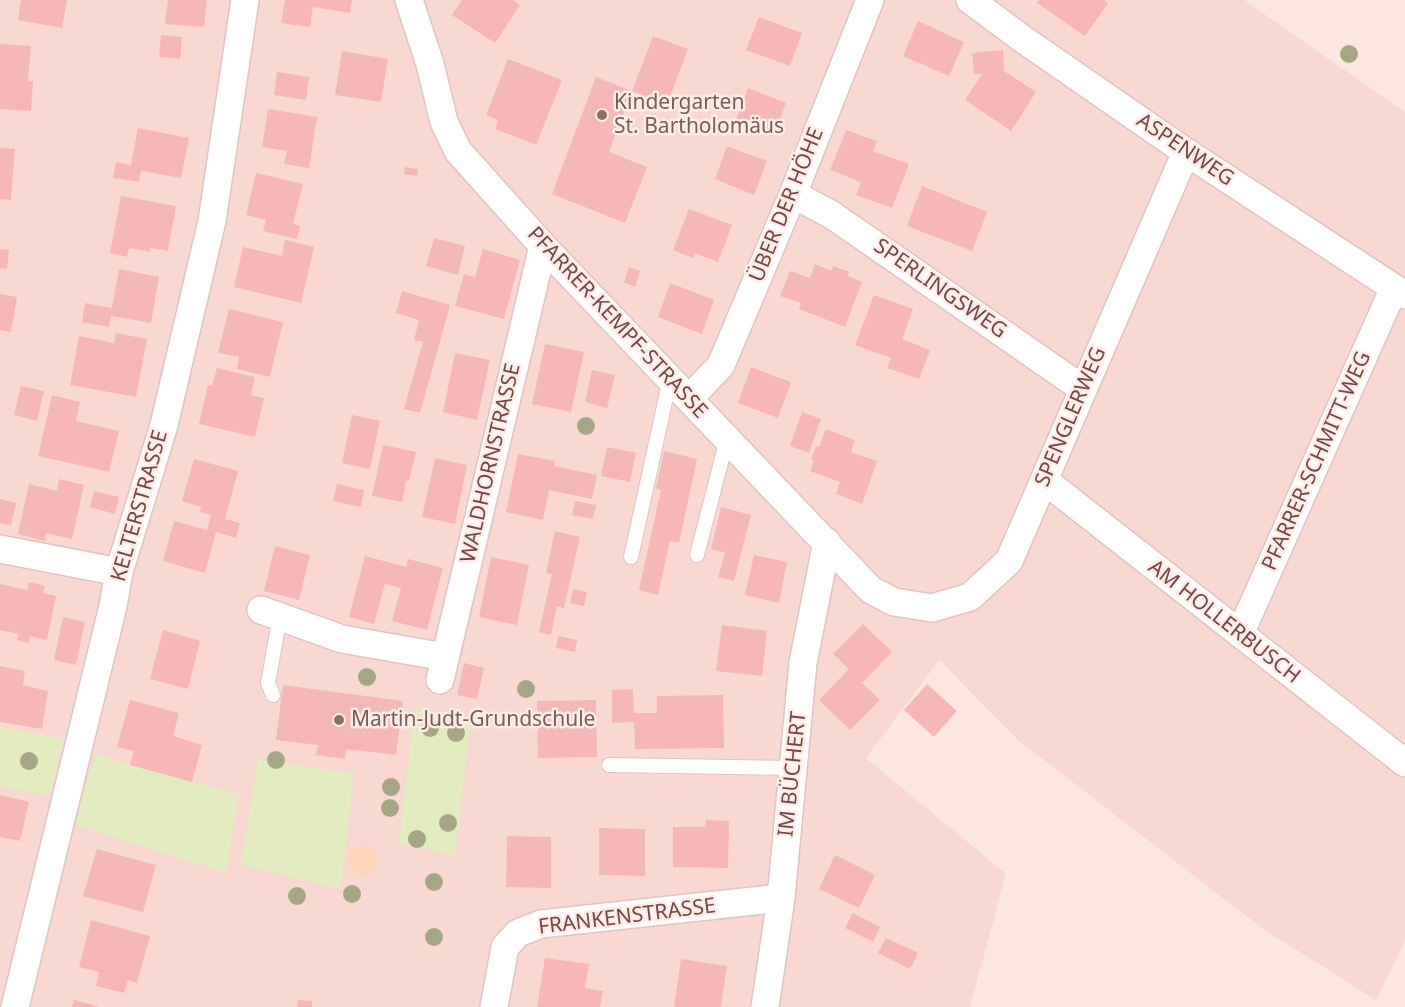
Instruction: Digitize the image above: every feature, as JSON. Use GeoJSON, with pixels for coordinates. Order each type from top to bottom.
{"type":"FeatureCollection","features":[{"type":"Feature","properties":{"kind":"street","name":"KELTERSTRASSE"},"geometry":{"type":"LineString","coordinates":[[15,1007],[113,606],[119,572],[164,425],[212,221],[245,0]]}},
{"type":"Feature","properties":{"kind":"street","name":"PFARRER-KEMPF-STRASSE"},"geometry":{"type":"LineString","coordinates":[[409,0],[430,64],[444,122],[458,151],[543,246],[827,542],[871,591],[894,602]]}},
{"type":"Feature","properties":{"kind":"street","name":"ÜBER DER HÖHE"},"geometry":{"type":"LineString","coordinates":[[688,399],[721,364],[793,194],[870,0]]}},
{"type":"Feature","properties":{"kind":"street","name":"ASPENWEG"},"geometry":{"type":"LineString","coordinates":[[970,0],[1186,152],[1400,291]]}},
{"type":"Feature","properties":{"kind":"street","name":"SPENGLERWEG"},"geometry":{"type":"LineString","coordinates":[[894,602],[932,608],[970,597],[1009,561],[1186,152]]}},
{"type":"Feature","properties":{"kind":"street","name":"SPERLINGSWEG"},"geometry":{"type":"LineString","coordinates":[[793,194],[832,215],[1083,389]]}},
{"type":"Feature","properties":{"kind":"street","name":"WALDHORNSTRASSE"},"geometry":{"type":"LineString","coordinates":[[270,613],[342,639],[442,669],[543,246]]}},
{"type":"Feature","properties":{"kind":"street","name":"PFARRER-SCHMITT-WEG"},"geometry":{"type":"LineString","coordinates":[[1240,634],[1400,291]]}},
{"type":"Feature","properties":{"kind":"street","name":"AM HOLLERBUSCH"},"geometry":{"type":"LineString","coordinates":[[1044,480],[1405,763]]}},
{"type":"Feature","properties":{"kind":"street","name":"IM BÜCHERT"},"geometry":{"type":"LineString","coordinates":[[765,1007],[781,898],[803,663],[827,542]]}},
{"type":"Feature","properties":{"kind":"street"},"geometry":{"type":"LineString","coordinates":[[0,549],[119,572]]}},
{"type":"Feature","properties":{"kind":"street","name":"FRANKENSTRASSE"},"geometry":{"type":"LineString","coordinates":[[494,1007],[505,947],[518,933],[541,924],[781,898]]}},
{"type":"Feature","properties":{"kind":"lane"},"geometry":{"type":"LineString","coordinates":[[631,557],[670,379]]}},
{"type":"Feature","properties":{"kind":"lane"},"geometry":{"type":"LineString","coordinates":[[697,555],[727,439]]}},
{"type":"Feature","properties":{"kind":"lane"},"geometry":{"type":"LineString","coordinates":[[270,613],[268,683],[273,695]]}},
{"type":"Feature","properties":{"kind":"lane"},"geometry":{"type":"LineString","coordinates":[[609,765],[793,768]]}},
{"type":"Feature","properties":{"kind":"shaded area"},"geometry":{"type":"Polygon","coordinates":[[[0,0],[1244,0],[1405,112],[1405,940],[1376,1000],[1263,929],[1018,740],[939,660],[866,758],[1006,874],[970,1007],[0,1007],[0,0]]]}},
{"type":"Feature","properties":{"kind":"green space"},"geometry":{"type":"Polygon","coordinates":[[[414,709],[471,720],[455,856],[399,843],[414,709]]]}},
{"type":"Feature","properties":{"kind":"green space"},"geometry":{"type":"Polygon","coordinates":[[[0,727],[64,739],[50,796],[0,786],[0,727]]]}},
{"type":"Feature","properties":{"kind":"green space"},"geometry":{"type":"Polygon","coordinates":[[[95,754],[239,795],[226,873],[75,825],[95,754]]]}},
{"type":"Feature","properties":{"kind":"green space"},"geometry":{"type":"Polygon","coordinates":[[[258,759],[354,774],[341,889],[241,865],[258,759]]]}},
{"type":"Feature","properties":{"kind":"sand"},"geometry":{"type":"Polygon","coordinates":[[[363,846],[374,850],[378,861],[374,872],[363,876],[352,872],[348,861],[352,850],[363,846]]]}},
{"type":"Feature","properties":{"kind":"building"},"geometry":{"type":"Polygon","coordinates":[[[21,0],[67,0],[62,28],[18,20],[21,0]]]}},
{"type":"Feature","properties":{"kind":"building"},"geometry":{"type":"Polygon","coordinates":[[[168,0],[207,0],[204,27],[165,24],[168,0]]]}},
{"type":"Feature","properties":{"kind":"building"},"geometry":{"type":"Polygon","coordinates":[[[285,0],[352,0],[350,13],[313,7],[310,27],[281,23],[285,0]]]}},
{"type":"Feature","properties":{"kind":"building"},"geometry":{"type":"Polygon","coordinates":[[[462,0],[513,0],[520,5],[495,43],[452,15],[462,0]]]}},
{"type":"Feature","properties":{"kind":"building"},"geometry":{"type":"Polygon","coordinates":[[[1039,0],[1104,0],[1108,3],[1085,36],[1037,3],[1039,0]]]}},
{"type":"Feature","properties":{"kind":"building"},"geometry":{"type":"Polygon","coordinates":[[[759,17],[802,33],[790,66],[746,50],[759,17]]]}},
{"type":"Feature","properties":{"kind":"building"},"geometry":{"type":"Polygon","coordinates":[[[918,21],[964,42],[949,76],[903,56],[918,21]]]}},
{"type":"Feature","properties":{"kind":"building"},"geometry":{"type":"Polygon","coordinates":[[[161,35],[182,37],[180,59],[159,57],[161,35]]]}},
{"type":"Feature","properties":{"kind":"building"},"geometry":{"type":"Polygon","coordinates":[[[653,36],[688,49],[667,105],[632,91],[653,36]]]}},
{"type":"Feature","properties":{"kind":"building"},"geometry":{"type":"Polygon","coordinates":[[[0,44],[31,46],[28,81],[33,81],[31,111],[0,109],[0,44]]]}},
{"type":"Feature","properties":{"kind":"building"},"geometry":{"type":"Polygon","coordinates":[[[1003,50],[1004,71],[1036,92],[1011,131],[965,100],[982,74],[974,74],[972,53],[1003,50]]]}},
{"type":"Feature","properties":{"kind":"building"},"geometry":{"type":"Polygon","coordinates":[[[342,51],[388,59],[381,102],[335,95],[342,51]]]}},
{"type":"Feature","properties":{"kind":"building"},"geometry":{"type":"Polygon","coordinates":[[[508,59],[562,80],[536,145],[495,129],[498,120],[486,115],[508,59]]]}},
{"type":"Feature","properties":{"kind":"building"},"geometry":{"type":"Polygon","coordinates":[[[277,72],[309,77],[306,100],[274,95],[277,72]]]}},
{"type":"Feature","properties":{"kind":"building"},"geometry":{"type":"Polygon","coordinates":[[[596,77],[632,91],[609,152],[647,167],[625,223],[552,194],[596,77]]]}},
{"type":"Feature","properties":{"kind":"building"},"geometry":{"type":"Polygon","coordinates":[[[748,88],[786,103],[773,137],[735,122],[748,88]]]}},
{"type":"Feature","properties":{"kind":"building"},"geometry":{"type":"Polygon","coordinates":[[[268,109],[317,117],[309,168],[284,164],[287,151],[262,147],[268,109]]]}},
{"type":"Feature","properties":{"kind":"building"},"geometry":{"type":"Polygon","coordinates":[[[138,128],[189,138],[181,178],[141,171],[139,182],[113,178],[116,162],[131,165],[138,128]]]}},
{"type":"Feature","properties":{"kind":"building"},"geometry":{"type":"Polygon","coordinates":[[[846,130],[877,141],[873,151],[909,164],[892,208],[856,195],[861,182],[830,170],[846,130]]]}},
{"type":"Feature","properties":{"kind":"building"},"geometry":{"type":"Polygon","coordinates":[[[727,146],[767,161],[754,195],[715,179],[727,146]]]}},
{"type":"Feature","properties":{"kind":"building"},"geometry":{"type":"Polygon","coordinates":[[[0,148],[15,149],[11,200],[0,199],[0,148]]]}},
{"type":"Feature","properties":{"kind":"building"},"geometry":{"type":"Polygon","coordinates":[[[405,167],[418,169],[417,176],[404,174],[405,167]]]}},
{"type":"Feature","properties":{"kind":"building"},"geometry":{"type":"Polygon","coordinates":[[[256,173],[303,184],[293,224],[300,226],[297,239],[263,231],[266,220],[246,215],[256,173]]]}},
{"type":"Feature","properties":{"kind":"building"},"geometry":{"type":"Polygon","coordinates":[[[922,186],[987,212],[972,251],[907,226],[922,186]]]}},
{"type":"Feature","properties":{"kind":"building"},"geometry":{"type":"Polygon","coordinates":[[[121,196],[176,206],[168,251],[150,248],[150,252],[129,248],[127,257],[110,253],[121,196]]]}},
{"type":"Feature","properties":{"kind":"building"},"geometry":{"type":"Polygon","coordinates":[[[689,209],[732,225],[718,262],[695,253],[693,258],[673,250],[689,209]]]}},
{"type":"Feature","properties":{"kind":"building"},"geometry":{"type":"Polygon","coordinates":[[[434,238],[465,246],[458,275],[426,266],[434,238]]]}},
{"type":"Feature","properties":{"kind":"building"},"geometry":{"type":"Polygon","coordinates":[[[285,240],[314,247],[301,303],[234,287],[243,247],[282,256],[285,240]]]}},
{"type":"Feature","properties":{"kind":"building"},"geometry":{"type":"Polygon","coordinates":[[[0,249],[9,250],[7,269],[0,268],[0,249]]]}},
{"type":"Feature","properties":{"kind":"building"},"geometry":{"type":"Polygon","coordinates":[[[483,249],[520,260],[504,319],[455,306],[464,274],[475,277],[483,249]]]}},
{"type":"Feature","properties":{"kind":"building"},"geometry":{"type":"Polygon","coordinates":[[[815,264],[832,271],[833,266],[849,272],[848,276],[862,282],[845,327],[799,309],[801,303],[780,296],[790,271],[810,278],[815,264]]]}},
{"type":"Feature","properties":{"kind":"building"},"geometry":{"type":"Polygon","coordinates":[[[629,267],[640,271],[635,287],[624,282],[629,267]]]}},
{"type":"Feature","properties":{"kind":"building"},"geometry":{"type":"Polygon","coordinates":[[[119,269],[159,277],[151,323],[111,316],[109,327],[82,322],[85,303],[112,308],[119,269]]]}},
{"type":"Feature","properties":{"kind":"building"},"geometry":{"type":"Polygon","coordinates":[[[670,283],[714,300],[702,334],[658,317],[670,283]]]}},
{"type":"Feature","properties":{"kind":"building"},"geometry":{"type":"Polygon","coordinates":[[[402,291],[450,305],[420,413],[404,409],[423,342],[414,340],[419,320],[396,313],[402,291]]]}},
{"type":"Feature","properties":{"kind":"building"},"geometry":{"type":"Polygon","coordinates":[[[0,294],[17,297],[11,332],[0,330],[0,294]]]}},
{"type":"Feature","properties":{"kind":"building"},"geometry":{"type":"Polygon","coordinates":[[[874,295],[913,309],[902,339],[930,350],[919,379],[887,368],[891,358],[855,345],[874,295]]]}},
{"type":"Feature","properties":{"kind":"building"},"geometry":{"type":"Polygon","coordinates":[[[229,309],[283,322],[270,377],[237,369],[239,357],[218,353],[229,309]]]}},
{"type":"Feature","properties":{"kind":"building"},"geometry":{"type":"Polygon","coordinates":[[[116,333],[147,339],[136,397],[70,385],[79,336],[114,343],[116,333]]]}},
{"type":"Feature","properties":{"kind":"building"},"geometry":{"type":"Polygon","coordinates":[[[545,344],[584,352],[571,412],[532,404],[545,344]]]}},
{"type":"Feature","properties":{"kind":"building"},"geometry":{"type":"Polygon","coordinates":[[[455,353],[490,360],[477,420],[443,412],[455,353]]]}},
{"type":"Feature","properties":{"kind":"building"},"geometry":{"type":"Polygon","coordinates":[[[751,367],[791,382],[778,418],[738,403],[751,367]]]}},
{"type":"Feature","properties":{"kind":"building"},"geometry":{"type":"Polygon","coordinates":[[[217,368],[255,377],[251,395],[264,398],[255,437],[199,424],[208,385],[212,386],[217,368]]]}},
{"type":"Feature","properties":{"kind":"building"},"geometry":{"type":"Polygon","coordinates":[[[592,370],[615,375],[607,408],[585,402],[592,370]]]}},
{"type":"Feature","properties":{"kind":"building"},"geometry":{"type":"Polygon","coordinates":[[[21,386],[44,391],[37,421],[14,415],[21,386]]]}},
{"type":"Feature","properties":{"kind":"building"},"geometry":{"type":"Polygon","coordinates":[[[52,395],[80,402],[76,421],[119,431],[109,472],[38,456],[52,395]]]}},
{"type":"Feature","properties":{"kind":"building"},"geometry":{"type":"Polygon","coordinates":[[[802,412],[821,419],[809,453],[790,446],[802,412]]]}},
{"type":"Feature","properties":{"kind":"building"},"geometry":{"type":"Polygon","coordinates":[[[352,415],[380,421],[370,469],[342,463],[352,415]]]}},
{"type":"Feature","properties":{"kind":"building"},"geometry":{"type":"Polygon","coordinates":[[[826,429],[855,440],[851,452],[877,461],[862,504],[836,494],[840,482],[810,471],[814,460],[811,459],[826,429]]]}},
{"type":"Feature","properties":{"kind":"building"},"geometry":{"type":"Polygon","coordinates":[[[383,445],[416,452],[409,481],[406,481],[402,502],[372,496],[383,445]]]}},
{"type":"Feature","properties":{"kind":"building"},"geometry":{"type":"Polygon","coordinates":[[[607,447],[636,453],[630,482],[601,476],[607,447]]]}},
{"type":"Feature","properties":{"kind":"building"},"geometry":{"type":"Polygon","coordinates":[[[664,451],[697,459],[679,543],[670,541],[658,595],[639,590],[661,490],[656,489],[664,451]]]}},
{"type":"Feature","properties":{"kind":"building"},"geometry":{"type":"Polygon","coordinates":[[[518,454],[555,461],[554,466],[597,475],[592,499],[549,490],[543,520],[506,512],[518,454]]]}},
{"type":"Feature","properties":{"kind":"building"},"geometry":{"type":"Polygon","coordinates":[[[435,458],[467,465],[455,524],[422,517],[435,458]]]}},
{"type":"Feature","properties":{"kind":"building"},"geometry":{"type":"Polygon","coordinates":[[[194,459],[238,471],[225,519],[240,523],[236,538],[216,532],[205,573],[163,561],[174,521],[207,530],[211,515],[200,512],[201,507],[182,501],[194,459]]]}},
{"type":"Feature","properties":{"kind":"building"},"geometry":{"type":"Polygon","coordinates":[[[59,479],[84,485],[72,539],[46,533],[45,541],[18,534],[29,484],[57,491],[59,479]]]}},
{"type":"Feature","properties":{"kind":"building"},"geometry":{"type":"Polygon","coordinates":[[[337,484],[364,490],[361,507],[333,501],[337,484]]]}},
{"type":"Feature","properties":{"kind":"building"},"geometry":{"type":"Polygon","coordinates":[[[94,491],[119,497],[115,514],[90,507],[94,491]]]}},
{"type":"Feature","properties":{"kind":"building"},"geometry":{"type":"Polygon","coordinates":[[[0,499],[16,503],[11,525],[0,523],[0,499]]]}},
{"type":"Feature","properties":{"kind":"building"},"geometry":{"type":"Polygon","coordinates":[[[575,501],[596,505],[593,519],[572,515],[575,501]]]}},
{"type":"Feature","properties":{"kind":"building"},"geometry":{"type":"Polygon","coordinates":[[[721,507],[751,515],[734,581],[718,577],[725,553],[711,549],[721,507]]]}},
{"type":"Feature","properties":{"kind":"building"},"geometry":{"type":"Polygon","coordinates":[[[555,531],[580,537],[564,608],[557,606],[551,635],[539,632],[552,574],[546,573],[555,531]]]}},
{"type":"Feature","properties":{"kind":"building"},"geometry":{"type":"Polygon","coordinates":[[[275,546],[310,555],[299,600],[264,591],[275,546]]]}},
{"type":"Feature","properties":{"kind":"building"},"geometry":{"type":"Polygon","coordinates":[[[754,555],[787,562],[779,603],[745,595],[754,555]]]}},
{"type":"Feature","properties":{"kind":"building"},"geometry":{"type":"Polygon","coordinates":[[[365,556],[406,567],[408,559],[443,568],[427,630],[392,621],[401,588],[385,584],[374,624],[349,617],[365,556]]]}},
{"type":"Feature","properties":{"kind":"building"},"geometry":{"type":"Polygon","coordinates":[[[491,557],[529,565],[517,625],[479,617],[491,557]]]}},
{"type":"Feature","properties":{"kind":"building"},"geometry":{"type":"Polygon","coordinates":[[[29,582],[45,586],[43,593],[56,596],[47,640],[30,636],[29,643],[17,640],[19,634],[0,630],[0,584],[27,590],[29,582]]]}},
{"type":"Feature","properties":{"kind":"building"},"geometry":{"type":"Polygon","coordinates":[[[573,589],[587,592],[584,606],[570,603],[573,589]]]}},
{"type":"Feature","properties":{"kind":"building"},"geometry":{"type":"Polygon","coordinates":[[[63,617],[85,622],[76,665],[54,660],[63,617]]]}},
{"type":"Feature","properties":{"kind":"building"},"geometry":{"type":"Polygon","coordinates":[[[863,624],[892,652],[862,683],[880,700],[850,730],[819,700],[849,669],[833,654],[863,624]]]}},
{"type":"Feature","properties":{"kind":"building"},"geometry":{"type":"Polygon","coordinates":[[[722,625],[767,631],[762,676],[716,671],[722,625]]]}},
{"type":"Feature","properties":{"kind":"building"},"geometry":{"type":"Polygon","coordinates":[[[163,630],[200,641],[188,689],[150,679],[163,630]]]}},
{"type":"Feature","properties":{"kind":"building"},"geometry":{"type":"Polygon","coordinates":[[[558,636],[577,640],[575,652],[556,648],[558,636]]]}},
{"type":"Feature","properties":{"kind":"building"},"geometry":{"type":"Polygon","coordinates":[[[464,663],[484,668],[477,699],[457,695],[464,663]]]}},
{"type":"Feature","properties":{"kind":"building"},"geometry":{"type":"Polygon","coordinates":[[[0,666],[25,671],[23,685],[48,691],[42,729],[0,722],[0,666]]]}},
{"type":"Feature","properties":{"kind":"building"},"geometry":{"type":"Polygon","coordinates":[[[927,684],[957,711],[934,737],[904,710],[927,684]]]}},
{"type":"Feature","properties":{"kind":"building","name":"Martin-Judt-Grundschule"},"geometry":{"type":"Polygon","coordinates":[[[283,685],[403,701],[396,755],[346,749],[345,759],[316,755],[318,745],[276,740],[283,685]]]}},
{"type":"Feature","properties":{"kind":"building"},"geometry":{"type":"Polygon","coordinates":[[[633,689],[634,713],[657,713],[657,696],[723,695],[724,748],[635,749],[634,722],[612,723],[612,690],[633,689]]]}},
{"type":"Feature","properties":{"kind":"building"},"geometry":{"type":"Polygon","coordinates":[[[130,700],[179,713],[173,736],[202,745],[192,782],[130,765],[134,751],[117,747],[130,700]]]}},
{"type":"Feature","properties":{"kind":"building"},"geometry":{"type":"Polygon","coordinates":[[[596,700],[597,757],[538,758],[537,701],[596,700]]]}},
{"type":"Feature","properties":{"kind":"building"},"geometry":{"type":"Polygon","coordinates":[[[0,795],[29,802],[20,841],[0,837],[0,795]]]}},
{"type":"Feature","properties":{"kind":"building"},"geometry":{"type":"Polygon","coordinates":[[[706,820],[729,821],[728,868],[673,867],[673,827],[705,827],[706,820]]]}},
{"type":"Feature","properties":{"kind":"building"},"geometry":{"type":"Polygon","coordinates":[[[599,828],[645,829],[645,876],[599,875],[599,828]]]}},
{"type":"Feature","properties":{"kind":"building"},"geometry":{"type":"Polygon","coordinates":[[[507,836],[551,837],[551,888],[506,887],[507,836]]]}},
{"type":"Feature","properties":{"kind":"building"},"geometry":{"type":"Polygon","coordinates":[[[97,849],[156,865],[143,912],[83,896],[97,849]]]}},
{"type":"Feature","properties":{"kind":"building"},"geometry":{"type":"Polygon","coordinates":[[[835,855],[875,875],[859,908],[819,889],[835,855]]]}},
{"type":"Feature","properties":{"kind":"building"},"geometry":{"type":"Polygon","coordinates":[[[853,913],[880,927],[873,942],[845,928],[853,913]]]}},
{"type":"Feature","properties":{"kind":"building"},"geometry":{"type":"Polygon","coordinates":[[[91,920],[150,936],[137,983],[128,980],[124,993],[96,986],[99,972],[79,967],[91,920]]]}},
{"type":"Feature","properties":{"kind":"building"},"geometry":{"type":"Polygon","coordinates":[[[886,938],[918,953],[910,969],[878,953],[886,938]]]}},
{"type":"Feature","properties":{"kind":"building"},"geometry":{"type":"Polygon","coordinates":[[[545,958],[589,964],[585,988],[603,991],[600,1007],[537,1007],[545,958]]]}},
{"type":"Feature","properties":{"kind":"building"},"geometry":{"type":"Polygon","coordinates":[[[681,959],[727,966],[721,1007],[674,1007],[681,959]]]}},
{"type":"Feature","properties":{"kind":"building"},"geometry":{"type":"Polygon","coordinates":[[[74,1000],[97,1006],[97,1007],[72,1007],[74,1000]]]}},
{"type":"Feature","properties":{"kind":"building"},"geometry":{"type":"Polygon","coordinates":[[[298,1000],[312,1001],[312,1007],[297,1007],[298,1000]]]}},
{"type":"Feature","properties":{"kind":"place","name":"Kindergarten St. Bartholomäus"},"geometry":{"type":"Point","coordinates":[602,115]}},
{"type":"Feature","properties":{"kind":"place","name":"Martin-Judt-Grundschule"},"geometry":{"type":"Point","coordinates":[339,720]}}]}
